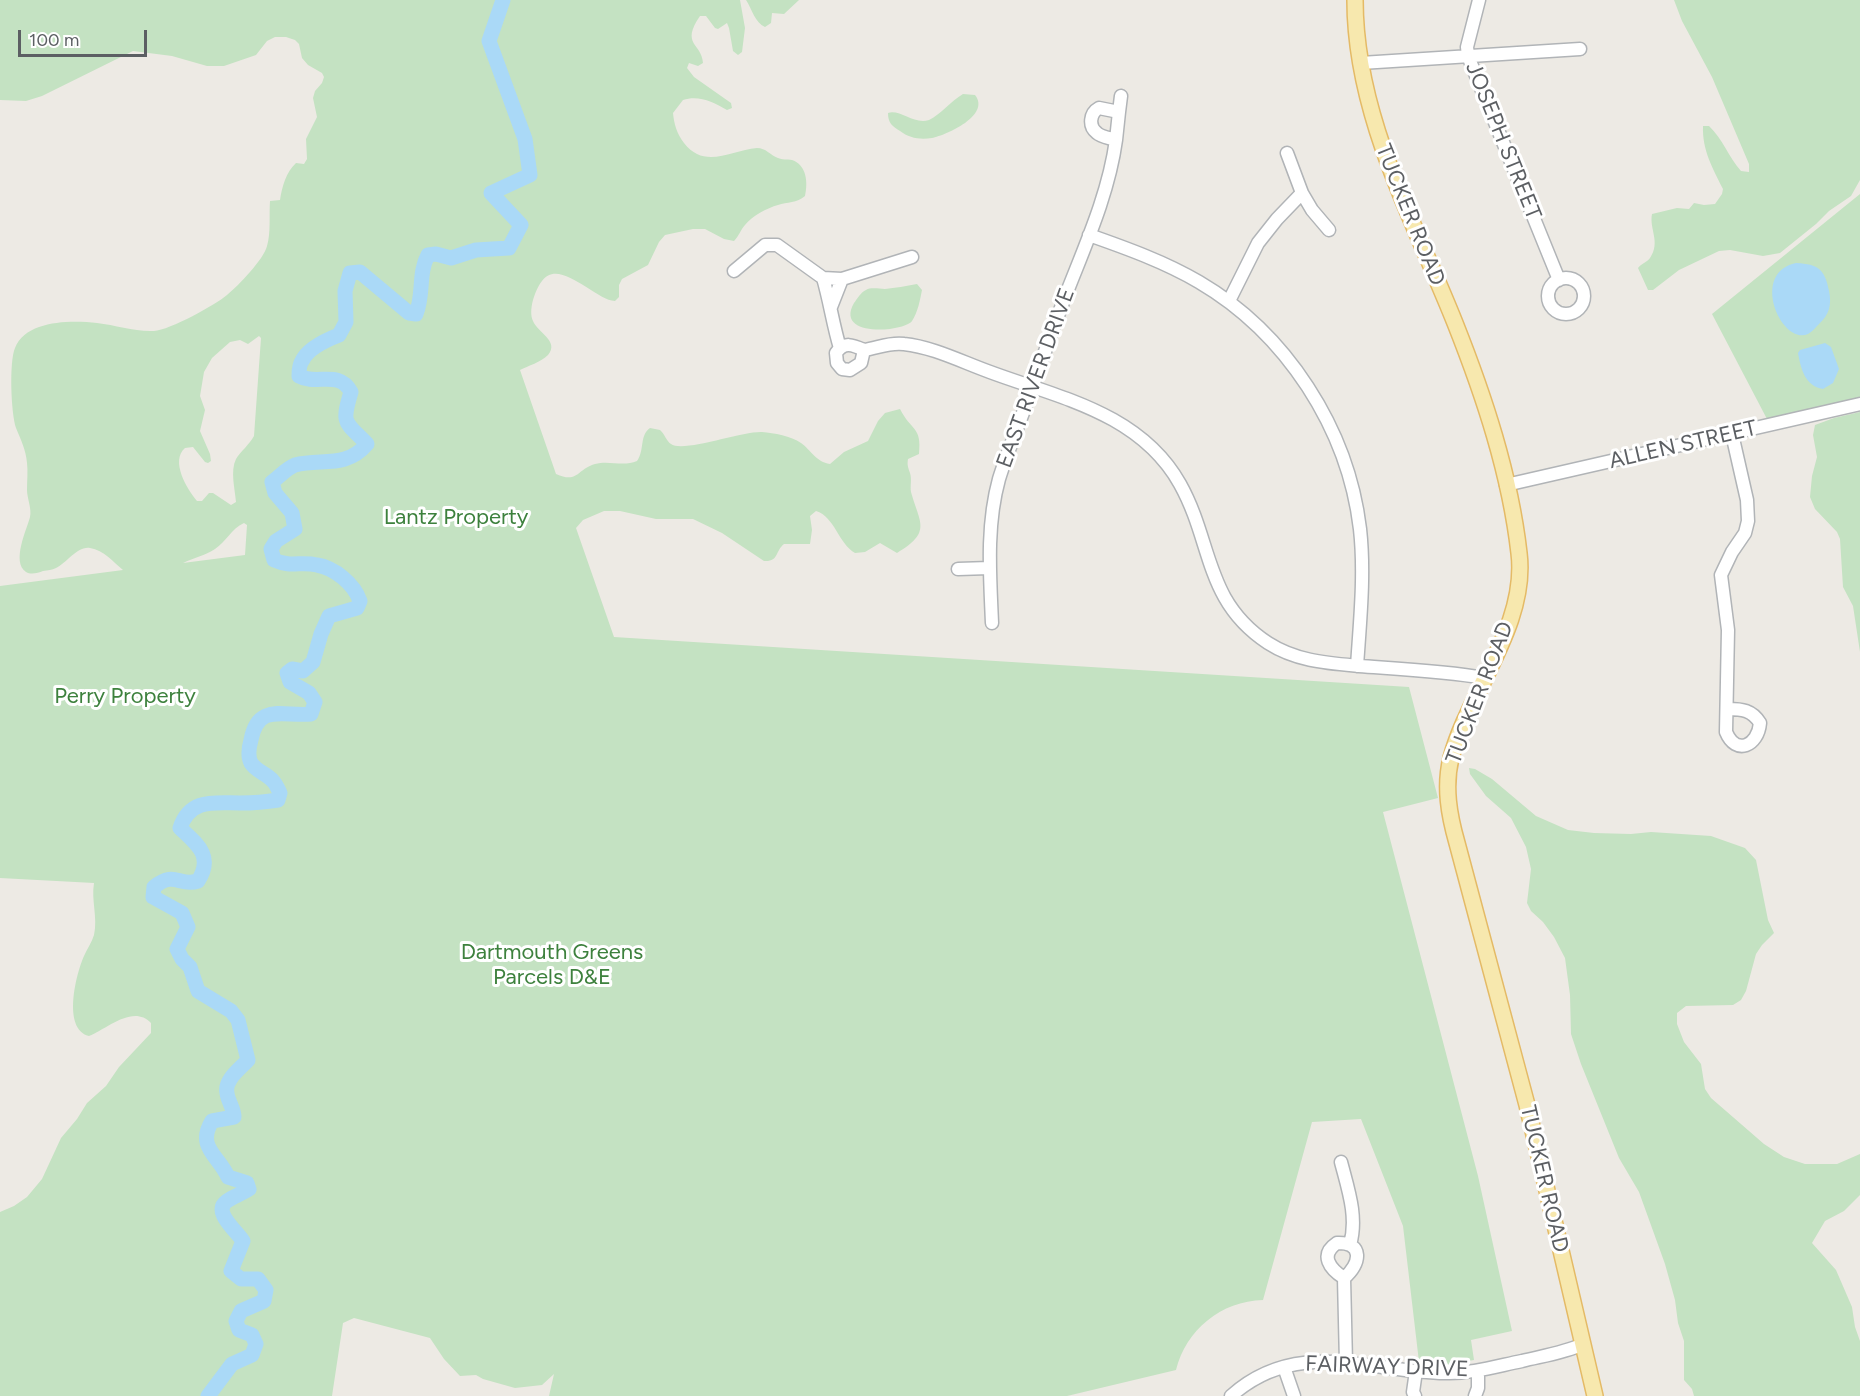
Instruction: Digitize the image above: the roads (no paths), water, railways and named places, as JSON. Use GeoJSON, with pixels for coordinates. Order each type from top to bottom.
{"type":"FeatureCollection","features":[{"type":"Feature","properties":{"kind":"main road","name":"TUCKER ROAD"},"geometry":{"type":"LineString","coordinates":[[1355,0],[1360,63],[1381,144],[1455,322],[1478,384],[1492,428],[1518,545],[1519,582],[1507,627],[1451,758],[1448,780],[1449,808],[1532,1125],[1595,1396]]}},
{"type":"Feature","properties":{"kind":"street","name":"JOSEPH STREET"},"geometry":{"type":"LineString","coordinates":[[1479,0],[1467,47],[1468,56],[1559,280]]}},
{"type":"Feature","properties":{"kind":"street"},"geometry":{"type":"LineString","coordinates":[[1360,63],[1580,49]]}},
{"type":"Feature","properties":{"kind":"street","name":"EAST RIVER DRIVE"},"geometry":{"type":"LineString","coordinates":[[992,623],[989,568],[991,527],[999,479],[1111,170],[1121,96]]}},
{"type":"Feature","properties":{"kind":"street"},"geometry":{"type":"LineString","coordinates":[[1116,140],[1097,134],[1092,127],[1091,118],[1099,108],[1119,112]]}},
{"type":"Feature","properties":{"kind":"street"},"geometry":{"type":"LineString","coordinates":[[1287,153],[1302,193],[1312,210],[1329,230]]}},
{"type":"Feature","properties":{"kind":"street"},"geometry":{"type":"LineString","coordinates":[[1229,302],[1258,243],[1302,193]]}},
{"type":"Feature","properties":{"kind":"street"},"geometry":{"type":"LineString","coordinates":[[1089,235],[1172,268],[1199,282],[1229,302],[1269,336],[1294,366],[1321,410],[1347,467],[1355,495],[1362,546],[1362,591],[1357,666]]}},
{"type":"Feature","properties":{"kind":"street"},"geometry":{"type":"LineString","coordinates":[[734,271],[765,245],[777,245],[824,278],[842,279],[912,256]]}},
{"type":"Feature","properties":{"kind":"street"},"geometry":{"type":"LineString","coordinates":[[824,278],[831,307],[832,324],[840,348]]}},
{"type":"Feature","properties":{"kind":"street"},"geometry":{"type":"LineString","coordinates":[[831,307],[842,279]]}},
{"type":"Feature","properties":{"kind":"street"},"geometry":{"type":"LineString","coordinates":[[864,350],[861,363],[855,368],[848,371],[836,362],[836,355],[840,348],[850,344],[864,350],[890,344],[910,344],[1033,386],[1089,408],[1121,423],[1141,437],[1170,469],[1187,497],[1222,596],[1235,615],[1274,647],[1317,663],[1462,674],[1485,678]]}},
{"type":"Feature","properties":{"kind":"street","name":"ALLEN STREET"},"geometry":{"type":"LineString","coordinates":[[1506,485],[1860,404]]}},
{"type":"Feature","properties":{"kind":"street"},"geometry":{"type":"LineString","coordinates":[[1728,709],[1728,621],[1720,575],[1745,533],[1748,521],[1747,500],[1732,434]]}},
{"type":"Feature","properties":{"kind":"street"},"geometry":{"type":"LineString","coordinates":[[958,569],[989,568]]}},
{"type":"Feature","properties":{"kind":"street"},"geometry":{"type":"LineString","coordinates":[[1341,1162],[1353,1215],[1350,1245]]}},
{"type":"Feature","properties":{"kind":"street"},"geometry":{"type":"LineString","coordinates":[[1344,1278],[1354,1270],[1357,1257],[1350,1245],[1337,1243],[1328,1254],[1329,1266],[1344,1278],[1346,1363]]}},
{"type":"Feature","properties":{"kind":"street","name":"FAIRWAY DRIVE"},"geometry":{"type":"LineString","coordinates":[[1231,1396],[1252,1380],[1284,1367],[1312,1361],[1449,1374],[1478,1371],[1552,1354],[1583,1344]]}},
{"type":"Feature","properties":{"kind":"street"},"geometry":{"type":"LineString","coordinates":[[1284,1367],[1294,1396]]}},
{"type":"Feature","properties":{"kind":"street"},"geometry":{"type":"LineString","coordinates":[[1415,1396],[1413,1392],[1416,1371]]}},
{"type":"Feature","properties":{"kind":"street"},"geometry":{"type":"LineString","coordinates":[[1474,1396],[1478,1388],[1478,1371]]}},
{"type":"Feature","properties":{"kind":"water"},"geometry":{"type":"Polygon","coordinates":[[[1796,263],[1810,265],[1823,273],[1830,301],[1822,321],[1808,334],[1798,335],[1780,319],[1772,293],[1774,280],[1782,269],[1796,263]]]}},
{"type":"Feature","properties":{"kind":"water"},"geometry":{"type":"Polygon","coordinates":[[[1825,343],[1831,347],[1839,369],[1833,383],[1823,389],[1808,381],[1802,371],[1798,353],[1800,350],[1825,343]]]}},
{"type":"Feature","properties":{"kind":"waterway"},"geometry":{"type":"LineString","coordinates":[[208,1396],[232,1364],[252,1355],[256,1344],[252,1335],[239,1330],[236,1321],[241,1311],[264,1301],[266,1290],[258,1279],[241,1279],[231,1271],[243,1241],[224,1216],[223,1205],[249,1189],[247,1183],[228,1177],[211,1151],[206,1138],[212,1121],[234,1117],[227,1088],[233,1075],[248,1060],[238,1020],[231,1011],[198,991],[190,967],[182,959],[177,949],[188,927],[182,913],[153,897],[154,887],[172,879],[186,882],[198,881],[203,872],[204,857],[201,851],[180,828],[190,811],[204,804],[278,800],[280,793],[275,784],[250,761],[250,746],[254,728],[260,720],[274,714],[311,714],[315,702],[309,693],[290,682],[287,673],[292,669],[303,671],[313,662],[329,616],[357,608],[360,601],[349,583],[337,573],[317,565],[291,564],[274,560],[271,549],[276,541],[295,529],[292,513],[275,493],[272,482],[295,465],[342,460],[359,452],[367,444],[347,422],[346,411],[351,392],[346,385],[334,379],[306,379],[299,376],[300,364],[308,352],[339,335],[346,322],[345,291],[350,273],[360,272],[409,313],[416,314],[423,269],[428,255],[436,254],[451,258],[476,250],[509,248],[521,225],[491,193],[530,175],[525,139],[489,41],[503,0]]}},
{"type":"Feature","properties":{"kind":"park label","name":"Lantz Property"},"geometry":{"type":"Point","coordinates":[456,518]}},
{"type":"Feature","properties":{"kind":"park label","name":"Perry Property"},"geometry":{"type":"Point","coordinates":[125,697]}},
{"type":"Feature","properties":{"kind":"park label","name":"Dartmouth Greens Parcels D&E"},"geometry":{"type":"Point","coordinates":[552,966]}}]}
